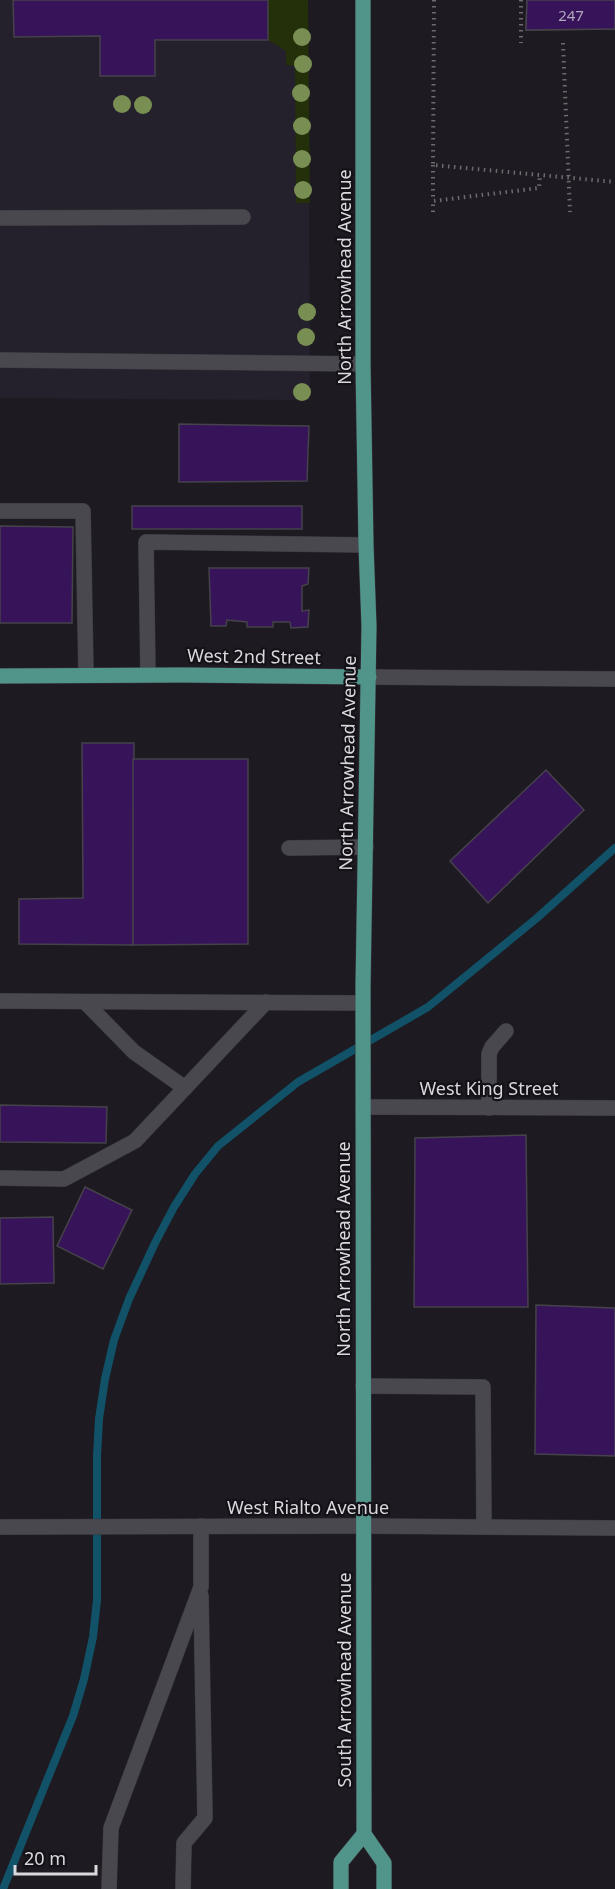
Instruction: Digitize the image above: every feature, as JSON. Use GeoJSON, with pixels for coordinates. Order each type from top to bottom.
{"type":"FeatureCollection","features":[{"type":"Feature","properties":{"kind":"main road","name":"North Arrowhead Avenue"},"geometry":{"type":"LineString","coordinates":[[363,0],[363,364],[369,626],[363,987],[363,1526]]}},
{"type":"Feature","properties":{"kind":"main road","name":"West 2nd Street"},"geometry":{"type":"LineString","coordinates":[[0,676],[369,677]]}},
{"type":"Feature","properties":{"kind":"main road","name":"South Arrowhead Avenue"},"geometry":{"type":"LineString","coordinates":[[363,1526],[364,1834]]}},
{"type":"Feature","properties":{"kind":"main road"},"geometry":{"type":"LineString","coordinates":[[341,1889],[341,1862],[364,1834],[384,1863],[384,1889]]}},
{"type":"Feature","properties":{"kind":"street"},"geometry":{"type":"LineString","coordinates":[[0,218],[243,217]]}},
{"type":"Feature","properties":{"kind":"street"},"geometry":{"type":"LineString","coordinates":[[0,360],[363,364]]}},
{"type":"Feature","properties":{"kind":"street"},"geometry":{"type":"LineString","coordinates":[[0,511],[83,511],[86,675]]}},
{"type":"Feature","properties":{"kind":"street"},"geometry":{"type":"LineString","coordinates":[[148,675],[146,542],[366,545]]}},
{"type":"Feature","properties":{"kind":"street","name":"West 2nd Street"},"geometry":{"type":"LineString","coordinates":[[369,677],[615,679]]}},
{"type":"Feature","properties":{"kind":"street"},"geometry":{"type":"LineString","coordinates":[[289,848],[366,847]]}},
{"type":"Feature","properties":{"kind":"street"},"geometry":{"type":"LineString","coordinates":[[0,1001],[363,1003]]}},
{"type":"Feature","properties":{"kind":"street"},"geometry":{"type":"LineString","coordinates":[[85,1002],[134,1052],[185,1088]]}},
{"type":"Feature","properties":{"kind":"street"},"geometry":{"type":"LineString","coordinates":[[0,1178],[64,1179],[135,1141],[266,1002]]}},
{"type":"Feature","properties":{"kind":"street"},"geometry":{"type":"LineString","coordinates":[[489,1108],[489,1054],[506,1031]]}},
{"type":"Feature","properties":{"kind":"street","name":"West King Street"},"geometry":{"type":"LineString","coordinates":[[363,1107],[615,1108]]}},
{"type":"Feature","properties":{"kind":"street"},"geometry":{"type":"LineString","coordinates":[[363,1386],[483,1387],[484,1527]]}},
{"type":"Feature","properties":{"kind":"street"},"geometry":{"type":"LineString","coordinates":[[183,1889],[184,1843],[205,1818],[201,1526]]}},
{"type":"Feature","properties":{"kind":"street","name":"West Rialto Avenue"},"geometry":{"type":"LineString","coordinates":[[0,1527],[615,1528]]}},
{"type":"Feature","properties":{"kind":"street"},"geometry":{"type":"LineString","coordinates":[[109,1889],[111,1828],[201,1587]]}},
{"type":"Feature","properties":{"kind":"path"},"geometry":{"type":"LineString","coordinates":[[433,212],[434,0]]}},
{"type":"Feature","properties":{"kind":"path"},"geometry":{"type":"LineString","coordinates":[[521,0],[521,43]]}},
{"type":"Feature","properties":{"kind":"path"},"geometry":{"type":"LineString","coordinates":[[563,43],[570,212]]}},
{"type":"Feature","properties":{"kind":"path"},"geometry":{"type":"LineString","coordinates":[[433,165],[615,182]]}},
{"type":"Feature","properties":{"kind":"path"},"geometry":{"type":"LineString","coordinates":[[433,201],[538,188],[540,175]]}},
{"type":"Feature","properties":{"kind":"shaded area"},"geometry":{"type":"Polygon","coordinates":[[[0,0],[308,0],[310,400],[0,398],[0,0]]]}},
{"type":"Feature","properties":{"kind":"green space"},"geometry":{"type":"Polygon","coordinates":[[[268,0],[308,0],[310,203],[296,203],[295,66],[286,65],[286,51],[268,40],[268,0]]]}},
{"type":"Feature","properties":{"kind":"building"},"geometry":{"type":"Polygon","coordinates":[[[13,0],[268,0],[268,40],[155,40],[155,76],[100,76],[100,36],[14,37],[13,0]]]}},
{"type":"Feature","properties":{"kind":"building"},"geometry":{"type":"Polygon","coordinates":[[[527,0],[615,0],[615,29],[526,30],[527,0]]]}},
{"type":"Feature","properties":{"kind":"building"},"geometry":{"type":"Polygon","coordinates":[[[527,0],[615,0],[615,29],[526,30],[527,0]]]}},
{"type":"Feature","properties":{"kind":"building"},"geometry":{"type":"Polygon","coordinates":[[[179,424],[309,426],[307,481],[179,482],[179,424]]]}},
{"type":"Feature","properties":{"kind":"building"},"geometry":{"type":"Polygon","coordinates":[[[132,506],[302,506],[302,529],[132,529],[132,506]]]}},
{"type":"Feature","properties":{"kind":"building"},"geometry":{"type":"Polygon","coordinates":[[[0,526],[73,527],[72,623],[0,623],[0,526]]]}},
{"type":"Feature","properties":{"kind":"building"},"geometry":{"type":"Polygon","coordinates":[[[209,568],[309,568],[308,584],[302,586],[302,611],[309,610],[308,627],[291,628],[290,622],[273,622],[273,627],[247,627],[247,622],[227,620],[226,626],[211,626],[209,568]]]}},
{"type":"Feature","properties":{"kind":"building"},"geometry":{"type":"Polygon","coordinates":[[[82,743],[134,743],[133,945],[19,944],[19,899],[83,898],[82,743]]]}},
{"type":"Feature","properties":{"kind":"building"},"geometry":{"type":"Polygon","coordinates":[[[133,759],[248,759],[248,944],[133,945],[133,759]]]}},
{"type":"Feature","properties":{"kind":"building"},"geometry":{"type":"Polygon","coordinates":[[[546,770],[584,810],[488,903],[450,861],[546,770]]]}},
{"type":"Feature","properties":{"kind":"building"},"geometry":{"type":"Polygon","coordinates":[[[0,1105],[107,1107],[106,1143],[0,1142],[0,1105]]]}},
{"type":"Feature","properties":{"kind":"building"},"geometry":{"type":"Polygon","coordinates":[[[526,1135],[528,1307],[414,1307],[415,1138],[526,1135]]]}},
{"type":"Feature","properties":{"kind":"building"},"geometry":{"type":"Polygon","coordinates":[[[85,1187],[132,1210],[103,1269],[57,1246],[85,1187]]]}},
{"type":"Feature","properties":{"kind":"building"},"geometry":{"type":"Polygon","coordinates":[[[53,1217],[54,1283],[0,1284],[0,1218],[53,1217]]]}},
{"type":"Feature","properties":{"kind":"building"},"geometry":{"type":"Polygon","coordinates":[[[536,1305],[615,1308],[615,1456],[535,1454],[536,1305]]]}},
{"type":"Feature","properties":{"kind":"waterway"},"geometry":{"type":"LineString","coordinates":[[3,1889],[73,1716],[84,1679],[93,1637],[97,1600],[97,1456],[99,1419],[105,1379],[114,1340],[129,1299],[174,1207],[195,1174],[218,1146],[298,1082],[428,1007],[537,918],[615,848]]}}]}
